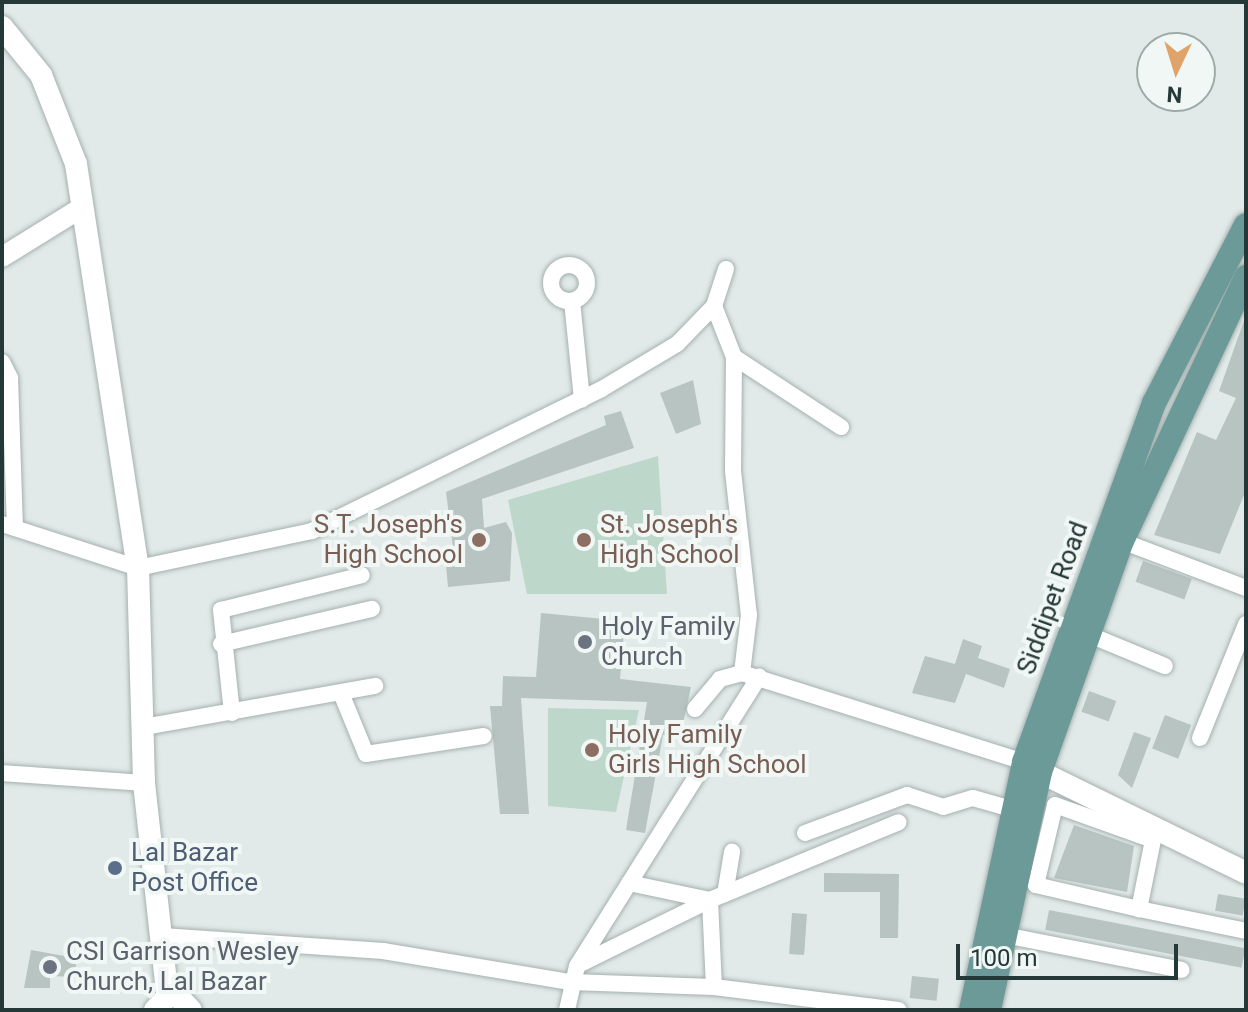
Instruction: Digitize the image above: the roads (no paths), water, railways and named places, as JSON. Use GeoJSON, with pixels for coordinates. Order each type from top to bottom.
{"type":"FeatureCollection","features":[{"type":"Feature","properties":{"kind":"main road"},"geometry":{"type":"LineString","coordinates":[[2,27],[41,75],[65,122],[138,568],[144,783],[162,936],[161,1001],[182,994],[191,1010]]}},
{"type":"Feature","properties":{"kind":"main road","name":"Siddipet Road"},"geometry":{"type":"LineString","coordinates":[[989,1010],[1032,767],[1154,403],[1246,225]]}},
{"type":"Feature","properties":{"kind":"main road","name":"Siddipet Road"},"geometry":{"type":"LineString","coordinates":[[971,1010],[1011,809],[1090,635],[1122,541],[1237,316],[1246,277]]}},
{"type":"Feature","properties":{"kind":"main road"},"geometry":{"type":"LineString","coordinates":[[1032,767],[1154,834],[1246,873]]}},
{"type":"Feature","properties":{"kind":"street"},"geometry":{"type":"LineString","coordinates":[[2,257],[81,208]]}},
{"type":"Feature","properties":{"kind":"street"},"geometry":{"type":"LineString","coordinates":[[2,362],[10,378],[9,526],[138,568],[312,531],[582,399],[677,344],[714,306],[726,269]]}},
{"type":"Feature","properties":{"kind":"street"},"geometry":{"type":"LineString","coordinates":[[572,301],[582,399]]}},
{"type":"Feature","properties":{"kind":"street"},"geometry":{"type":"LineString","coordinates":[[714,306],[734,357],[733,483],[749,615],[742,673]]}},
{"type":"Feature","properties":{"kind":"street"},"geometry":{"type":"LineString","coordinates":[[734,357],[841,427]]}},
{"type":"Feature","properties":{"kind":"street"},"geometry":{"type":"LineString","coordinates":[[1122,541],[1246,588]]}},
{"type":"Feature","properties":{"kind":"street"},"geometry":{"type":"LineString","coordinates":[[232,713],[221,644],[221,610],[362,575]]}},
{"type":"Feature","properties":{"kind":"street"},"geometry":{"type":"LineString","coordinates":[[221,644],[372,609]]}},
{"type":"Feature","properties":{"kind":"street"},"geometry":{"type":"LineString","coordinates":[[1200,738],[1246,624]]}},
{"type":"Feature","properties":{"kind":"street"},"geometry":{"type":"LineString","coordinates":[[1090,635],[1165,666]]}},
{"type":"Feature","properties":{"kind":"street"},"geometry":{"type":"LineString","coordinates":[[695,709],[720,679],[742,673],[1032,767]]}},
{"type":"Feature","properties":{"kind":"street"},"geometry":{"type":"LineString","coordinates":[[567,1010],[574,974],[759,677]]}},
{"type":"Feature","properties":{"kind":"street"},"geometry":{"type":"LineString","coordinates":[[144,727],[375,686]]}},
{"type":"Feature","properties":{"kind":"street"},"geometry":{"type":"LineString","coordinates":[[341,693],[366,754],[484,736]]}},
{"type":"Feature","properties":{"kind":"street"},"geometry":{"type":"LineString","coordinates":[[2,773],[144,783]]}},
{"type":"Feature","properties":{"kind":"street"},"geometry":{"type":"LineString","coordinates":[[805,833],[907,795],[943,807],[973,798],[1011,809]]}},
{"type":"Feature","properties":{"kind":"street"},"geometry":{"type":"LineString","coordinates":[[1139,909],[1154,834],[1055,805],[1036,885],[1139,909],[1246,931]]}},
{"type":"Feature","properties":{"kind":"street"},"geometry":{"type":"LineString","coordinates":[[574,974],[718,897],[899,822]]}},
{"type":"Feature","properties":{"kind":"street"},"geometry":{"type":"LineString","coordinates":[[714,987],[718,897],[732,852]]}},
{"type":"Feature","properties":{"kind":"street"},"geometry":{"type":"LineString","coordinates":[[629,883],[718,897]]}},
{"type":"Feature","properties":{"kind":"street"},"geometry":{"type":"LineString","coordinates":[[1004,935],[1182,970]]}},
{"type":"Feature","properties":{"kind":"street"},"geometry":{"type":"LineString","coordinates":[[162,936],[383,951],[899,1010]]}},
{"type":"Feature","properties":{"kind":"place","name":"S.T. Joseph's High School"},"geometry":{"type":"Point","coordinates":[479,540]}},
{"type":"Feature","properties":{"kind":"place","name":"St. Joseph's High School"},"geometry":{"type":"Point","coordinates":[584,540]}},
{"type":"Feature","properties":{"kind":"place","name":"Holy Family Church"},"geometry":{"type":"Point","coordinates":[585,642]}},
{"type":"Feature","properties":{"kind":"place","name":"Holy Family Girls High School"},"geometry":{"type":"Point","coordinates":[592,750]}},
{"type":"Feature","properties":{"kind":"place","name":"Lal Bazar Post Office"},"geometry":{"type":"Point","coordinates":[115,868]}},
{"type":"Feature","properties":{"kind":"place","name":"CSI Garrison Wesley Church, Lal Bazar"},"geometry":{"type":"Point","coordinates":[50,967]}}]}
